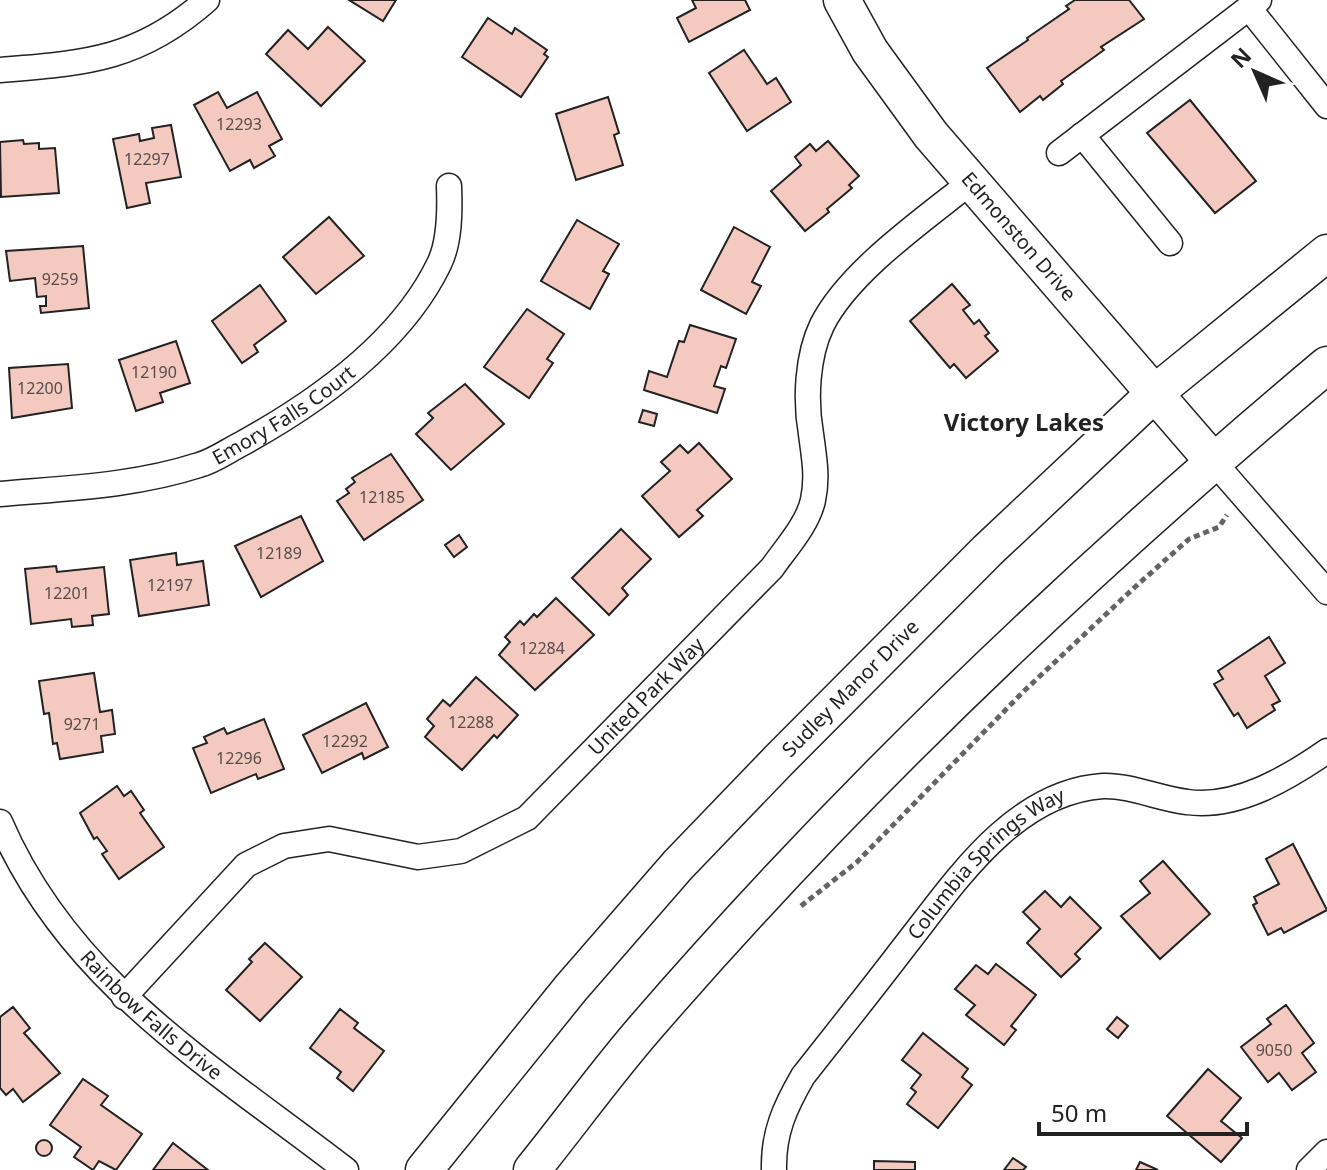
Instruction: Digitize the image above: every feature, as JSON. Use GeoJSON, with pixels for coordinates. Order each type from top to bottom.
{"type":"FeatureCollection","features":[{"type":"Feature","properties":{"kind":"main road","name":"Edmonston Drive"},"geometry":{"type":"LineString","coordinates":[[842,0],[870,51],[903,99],[1213,461]]}},
{"type":"Feature","properties":{"kind":"main road","name":"Sudley Manor Drive"},"geometry":{"type":"LineString","coordinates":[[424,1170],[571,988],[678,865],[988,550],[1155,393],[1327,253]]}},
{"type":"Feature","properties":{"kind":"main road"},"geometry":{"type":"LineString","coordinates":[[532,1170],[645,1028],[828,829],[1052,604],[1327,365]]}},
{"type":"Feature","properties":{"kind":"street"},"geometry":{"type":"LineString","coordinates":[[0,70],[104,59],[153,40],[207,0]]}},
{"type":"Feature","properties":{"kind":"street"},"geometry":{"type":"LineString","coordinates":[[1059,153],[1254,4],[1327,106]]}},
{"type":"Feature","properties":{"kind":"street"},"geometry":{"type":"LineString","coordinates":[[1082,135],[1170,243]]}},
{"type":"Feature","properties":{"kind":"street","name":"United Park Way"},"geometry":{"type":"LineString","coordinates":[[124,997],[246,865],[284,846],[329,839],[418,857],[461,851],[527,818],[772,568],[813,503],[817,463],[810,432],[809,392],[812,357],[822,324],[882,253],[972,181]]}},
{"type":"Feature","properties":{"kind":"street","name":"Emory Falls Court"},"geometry":{"type":"LineString","coordinates":[[0,494],[136,482],[203,464],[322,394],[374,348],[416,303],[440,262],[450,214],[449,186]]}},
{"type":"Feature","properties":{"kind":"street"},"geometry":{"type":"LineString","coordinates":[[1213,461],[1327,592]]}},
{"type":"Feature","properties":{"kind":"street","name":"Columbia Springs Way"},"geometry":{"type":"LineString","coordinates":[[774,1170],[774,1147],[783,1110],[803,1076],[977,855],[1028,814],[1065,794],[1105,786],[1190,803],[1239,798],[1299,770],[1327,751]]}},
{"type":"Feature","properties":{"kind":"street","name":"Rainbow Falls Drive"},"geometry":{"type":"LineString","coordinates":[[0,822],[18,864],[49,913],[86,959],[124,997],[346,1170]]}},
{"type":"Feature","properties":{"kind":"street"},"geometry":{"type":"LineString","coordinates":[[1309,1170],[1327,1152]]}},
{"type":"Feature","properties":{"kind":"path"},"geometry":{"type":"LineString","coordinates":[[798,908],[857,862],[1024,691],[1167,558],[1189,539],[1219,527]]}},
{"type":"Feature","properties":{"kind":"building"},"geometry":{"type":"Polygon","coordinates":[[[349,0],[396,0],[383,21],[349,0]]]}},
{"type":"Feature","properties":{"kind":"building"},"geometry":{"type":"Polygon","coordinates":[[[692,0],[745,0],[750,10],[689,42],[677,18],[696,8],[692,0]]]}},
{"type":"Feature","properties":{"kind":"building"},"geometry":{"type":"Polygon","coordinates":[[[1075,0],[1129,0],[1144,19],[1101,47],[1104,50],[1061,81],[1063,84],[1043,100],[1040,96],[1020,112],[987,68],[1069,9],[1066,6],[1075,0]]]}},
{"type":"Feature","properties":{"kind":"building"},"geometry":{"type":"Polygon","coordinates":[[[488,18],[512,34],[515,28],[547,50],[544,54],[548,57],[521,97],[462,57],[488,18]]]}},
{"type":"Feature","properties":{"kind":"building"},"geometry":{"type":"Polygon","coordinates":[[[328,27],[365,61],[321,106],[266,54],[288,30],[308,49],[328,27]]]}},
{"type":"Feature","properties":{"kind":"building"},"geometry":{"type":"Polygon","coordinates":[[[744,50],[767,84],[776,78],[791,102],[747,131],[709,73],[744,50]]]}},
{"type":"Feature","properties":{"kind":"building"},"geometry":{"type":"Polygon","coordinates":[[[218,92],[227,108],[257,92],[282,139],[269,146],[275,156],[254,168],[250,160],[230,171],[194,105],[218,92]]]}},
{"type":"Feature","properties":{"kind":"building"},"geometry":{"type":"Polygon","coordinates":[[[608,97],[619,133],[614,135],[623,165],[576,180],[556,114],[608,97]]]}},
{"type":"Feature","properties":{"kind":"building"},"geometry":{"type":"Polygon","coordinates":[[[1190,100],[1256,181],[1215,213],[1147,133],[1190,100]]]}},
{"type":"Feature","properties":{"kind":"building"},"geometry":{"type":"Polygon","coordinates":[[[171,125],[181,177],[146,183],[150,203],[127,208],[113,139],[139,134],[140,141],[154,138],[152,128],[171,125]]]}},
{"type":"Feature","properties":{"kind":"building"},"geometry":{"type":"Polygon","coordinates":[[[23,140],[24,144],[39,143],[39,149],[55,148],[59,193],[1,197],[0,142],[23,140]]]}},
{"type":"Feature","properties":{"kind":"building"},"geometry":{"type":"Polygon","coordinates":[[[828,141],[859,176],[849,185],[852,188],[827,209],[829,212],[805,231],[771,191],[801,165],[795,157],[810,144],[816,151],[828,141]]]}},
{"type":"Feature","properties":{"kind":"building"},"geometry":{"type":"Polygon","coordinates":[[[329,217],[364,256],[316,294],[283,257],[329,217]]]}},
{"type":"Feature","properties":{"kind":"building"},"geometry":{"type":"Polygon","coordinates":[[[577,220],[619,244],[603,271],[609,274],[590,309],[541,281],[577,220]]]}},
{"type":"Feature","properties":{"kind":"building"},"geometry":{"type":"Polygon","coordinates":[[[734,227],[770,247],[752,282],[761,286],[746,314],[701,290],[734,227]]]}},
{"type":"Feature","properties":{"kind":"building"},"geometry":{"type":"Polygon","coordinates":[[[83,246],[89,308],[41,313],[40,306],[46,306],[46,296],[37,297],[35,278],[10,281],[6,251],[83,246]]]}},
{"type":"Feature","properties":{"kind":"building"},"geometry":{"type":"Polygon","coordinates":[[[952,284],[970,305],[963,310],[974,324],[979,320],[989,333],[985,336],[998,351],[966,378],[954,364],[950,368],[910,321],[952,284]]]}},
{"type":"Feature","properties":{"kind":"building"},"geometry":{"type":"Polygon","coordinates":[[[260,285],[286,321],[254,345],[258,352],[242,363],[212,321],[260,285]]]}},
{"type":"Feature","properties":{"kind":"building"},"geometry":{"type":"Polygon","coordinates":[[[527,309],[564,334],[547,359],[553,363],[529,398],[484,367],[527,309]]]}},
{"type":"Feature","properties":{"kind":"building"},"geometry":{"type":"Polygon","coordinates":[[[690,325],[736,339],[726,368],[721,366],[714,386],[725,389],[717,413],[644,390],[649,371],[667,377],[679,341],[684,342],[690,325]]]}},
{"type":"Feature","properties":{"kind":"building"},"geometry":{"type":"Polygon","coordinates":[[[176,341],[190,383],[160,393],[163,402],[136,411],[119,360],[176,341]]]}},
{"type":"Feature","properties":{"kind":"building"},"geometry":{"type":"Polygon","coordinates":[[[68,364],[72,408],[12,418],[9,368],[68,364]]]}},
{"type":"Feature","properties":{"kind":"building"},"geometry":{"type":"Polygon","coordinates":[[[465,384],[504,424],[451,470],[416,434],[433,418],[428,413],[465,384]]]}},
{"type":"Feature","properties":{"kind":"building"},"geometry":{"type":"Polygon","coordinates":[[[643,410],[657,414],[654,426],[639,422],[643,410]]]}},
{"type":"Feature","properties":{"kind":"building"},"geometry":{"type":"Polygon","coordinates":[[[699,443],[732,479],[697,510],[703,516],[679,537],[642,496],[670,471],[661,462],[680,445],[688,453],[699,443]]]}},
{"type":"Feature","properties":{"kind":"building"},"geometry":{"type":"Polygon","coordinates":[[[391,454],[423,500],[364,540],[337,501],[349,493],[346,489],[355,482],[352,478],[391,454]]]}},
{"type":"Feature","properties":{"kind":"building"},"geometry":{"type":"Polygon","coordinates":[[[301,516],[323,561],[261,597],[235,546],[301,516]]]}},
{"type":"Feature","properties":{"kind":"building"},"geometry":{"type":"Polygon","coordinates":[[[621,529],[651,559],[622,588],[628,595],[609,615],[572,578],[621,529]]]}},
{"type":"Feature","properties":{"kind":"building"},"geometry":{"type":"Polygon","coordinates":[[[459,535],[467,547],[454,557],[445,545],[459,535]]]}},
{"type":"Feature","properties":{"kind":"building"},"geometry":{"type":"Polygon","coordinates":[[[176,553],[177,565],[203,561],[209,605],[139,616],[130,560],[176,553]]]}},
{"type":"Feature","properties":{"kind":"building"},"geometry":{"type":"Polygon","coordinates":[[[56,566],[57,572],[104,567],[109,614],[92,616],[93,625],[72,627],[71,619],[31,624],[25,569],[56,566]]]}},
{"type":"Feature","properties":{"kind":"building"},"geometry":{"type":"Polygon","coordinates":[[[556,598],[594,635],[535,690],[499,655],[510,642],[505,637],[520,621],[524,625],[534,614],[537,617],[556,598]]]}},
{"type":"Feature","properties":{"kind":"building"},"geometry":{"type":"Polygon","coordinates":[[[1269,637],[1285,663],[1265,676],[1280,701],[1272,705],[1275,710],[1247,728],[1238,713],[1234,716],[1214,684],[1223,679],[1218,671],[1269,637]]]}},
{"type":"Feature","properties":{"kind":"building"},"geometry":{"type":"Polygon","coordinates":[[[94,673],[100,712],[112,710],[115,734],[101,736],[103,752],[60,759],[57,743],[53,744],[49,713],[44,714],[39,681],[94,673]]]}},
{"type":"Feature","properties":{"kind":"building"},"geometry":{"type":"Polygon","coordinates":[[[476,677],[518,715],[497,738],[494,735],[462,770],[425,737],[434,726],[427,719],[443,700],[450,706],[476,677]]]}},
{"type":"Feature","properties":{"kind":"building"},"geometry":{"type":"Polygon","coordinates":[[[366,703],[388,747],[364,759],[362,753],[322,773],[303,735],[366,703]]]}},
{"type":"Feature","properties":{"kind":"building"},"geometry":{"type":"Polygon","coordinates":[[[264,719],[284,769],[258,779],[256,774],[211,793],[193,748],[207,743],[204,737],[224,728],[227,734],[264,719]]]}},
{"type":"Feature","properties":{"kind":"building"},"geometry":{"type":"Polygon","coordinates":[[[117,786],[124,796],[131,791],[144,810],[140,813],[164,847],[119,879],[102,854],[107,851],[97,837],[94,839],[80,813],[117,786]]]}},
{"type":"Feature","properties":{"kind":"building"},"geometry":{"type":"Polygon","coordinates":[[[1293,844],[1327,910],[1284,933],[1281,928],[1268,935],[1253,905],[1257,903],[1254,897],[1279,884],[1266,859],[1293,844]]]}},
{"type":"Feature","properties":{"kind":"building"},"geometry":{"type":"Polygon","coordinates":[[[1163,861],[1210,914],[1160,959],[1121,916],[1150,893],[1140,881],[1163,861]]]}},
{"type":"Feature","properties":{"kind":"building"},"geometry":{"type":"Polygon","coordinates":[[[1045,891],[1061,907],[1070,897],[1101,928],[1075,954],[1080,959],[1061,977],[1027,943],[1040,929],[1023,912],[1045,891]]]}},
{"type":"Feature","properties":{"kind":"building"},"geometry":{"type":"Polygon","coordinates":[[[265,943],[302,977],[260,1021],[226,990],[265,943]]]}},
{"type":"Feature","properties":{"kind":"building"},"geometry":{"type":"Polygon","coordinates":[[[996,964],[1036,995],[1011,1026],[1016,1030],[1004,1045],[966,1015],[975,1005],[955,989],[976,965],[988,974],[996,964]]]}},
{"type":"Feature","properties":{"kind":"building"},"geometry":{"type":"Polygon","coordinates":[[[1286,1005],[1314,1043],[1302,1053],[1316,1072],[1292,1090],[1279,1073],[1268,1082],[1241,1047],[1271,1024],[1267,1019],[1286,1005]]]}},
{"type":"Feature","properties":{"kind":"building"},"geometry":{"type":"Polygon","coordinates":[[[13,1007],[30,1028],[24,1033],[60,1073],[23,1102],[13,1089],[6,1095],[0,1088],[0,1017],[13,1007]]]}},
{"type":"Feature","properties":{"kind":"building"},"geometry":{"type":"Polygon","coordinates":[[[340,1009],[358,1023],[354,1028],[384,1051],[353,1091],[337,1078],[341,1072],[310,1048],[340,1009]]]}},
{"type":"Feature","properties":{"kind":"building"},"geometry":{"type":"Polygon","coordinates":[[[1117,1017],[1128,1026],[1118,1038],[1107,1029],[1117,1017]]]}},
{"type":"Feature","properties":{"kind":"building"},"geometry":{"type":"Polygon","coordinates":[[[923,1033],[968,1069],[962,1077],[972,1085],[938,1128],[907,1104],[916,1092],[911,1088],[921,1075],[902,1060],[923,1033]]]}},
{"type":"Feature","properties":{"kind":"building"},"geometry":{"type":"Polygon","coordinates":[[[1208,1069],[1241,1098],[1221,1121],[1242,1138],[1221,1162],[1167,1116],[1208,1069]]]}},
{"type":"Feature","properties":{"kind":"building"},"geometry":{"type":"Polygon","coordinates":[[[83,1079],[108,1096],[101,1105],[142,1134],[116,1170],[99,1161],[93,1170],[74,1157],[81,1147],[50,1125],[83,1079]]]}},
{"type":"Feature","properties":{"kind":"building"},"geometry":{"type":"Polygon","coordinates":[[[44,1140],[52,1148],[44,1156],[36,1148],[44,1140]]]}},
{"type":"Feature","properties":{"kind":"building"},"geometry":{"type":"Polygon","coordinates":[[[173,1143],[208,1170],[153,1170],[173,1143]]]}},
{"type":"Feature","properties":{"kind":"building"},"geometry":{"type":"Polygon","coordinates":[[[1013,1158],[1026,1167],[1023,1170],[1004,1170],[1013,1158]]]}},
{"type":"Feature","properties":{"kind":"building"},"geometry":{"type":"Polygon","coordinates":[[[874,1161],[915,1162],[915,1170],[874,1170],[874,1161]]]}},
{"type":"Feature","properties":{"kind":"building"},"geometry":{"type":"Polygon","coordinates":[[[1140,1162],[1158,1170],[1136,1170],[1140,1162]]]}},
{"type":"Feature","properties":{"kind":"district","name":"Victory Lakes"},"geometry":{"type":"Point","coordinates":[1024,423]}}]}
